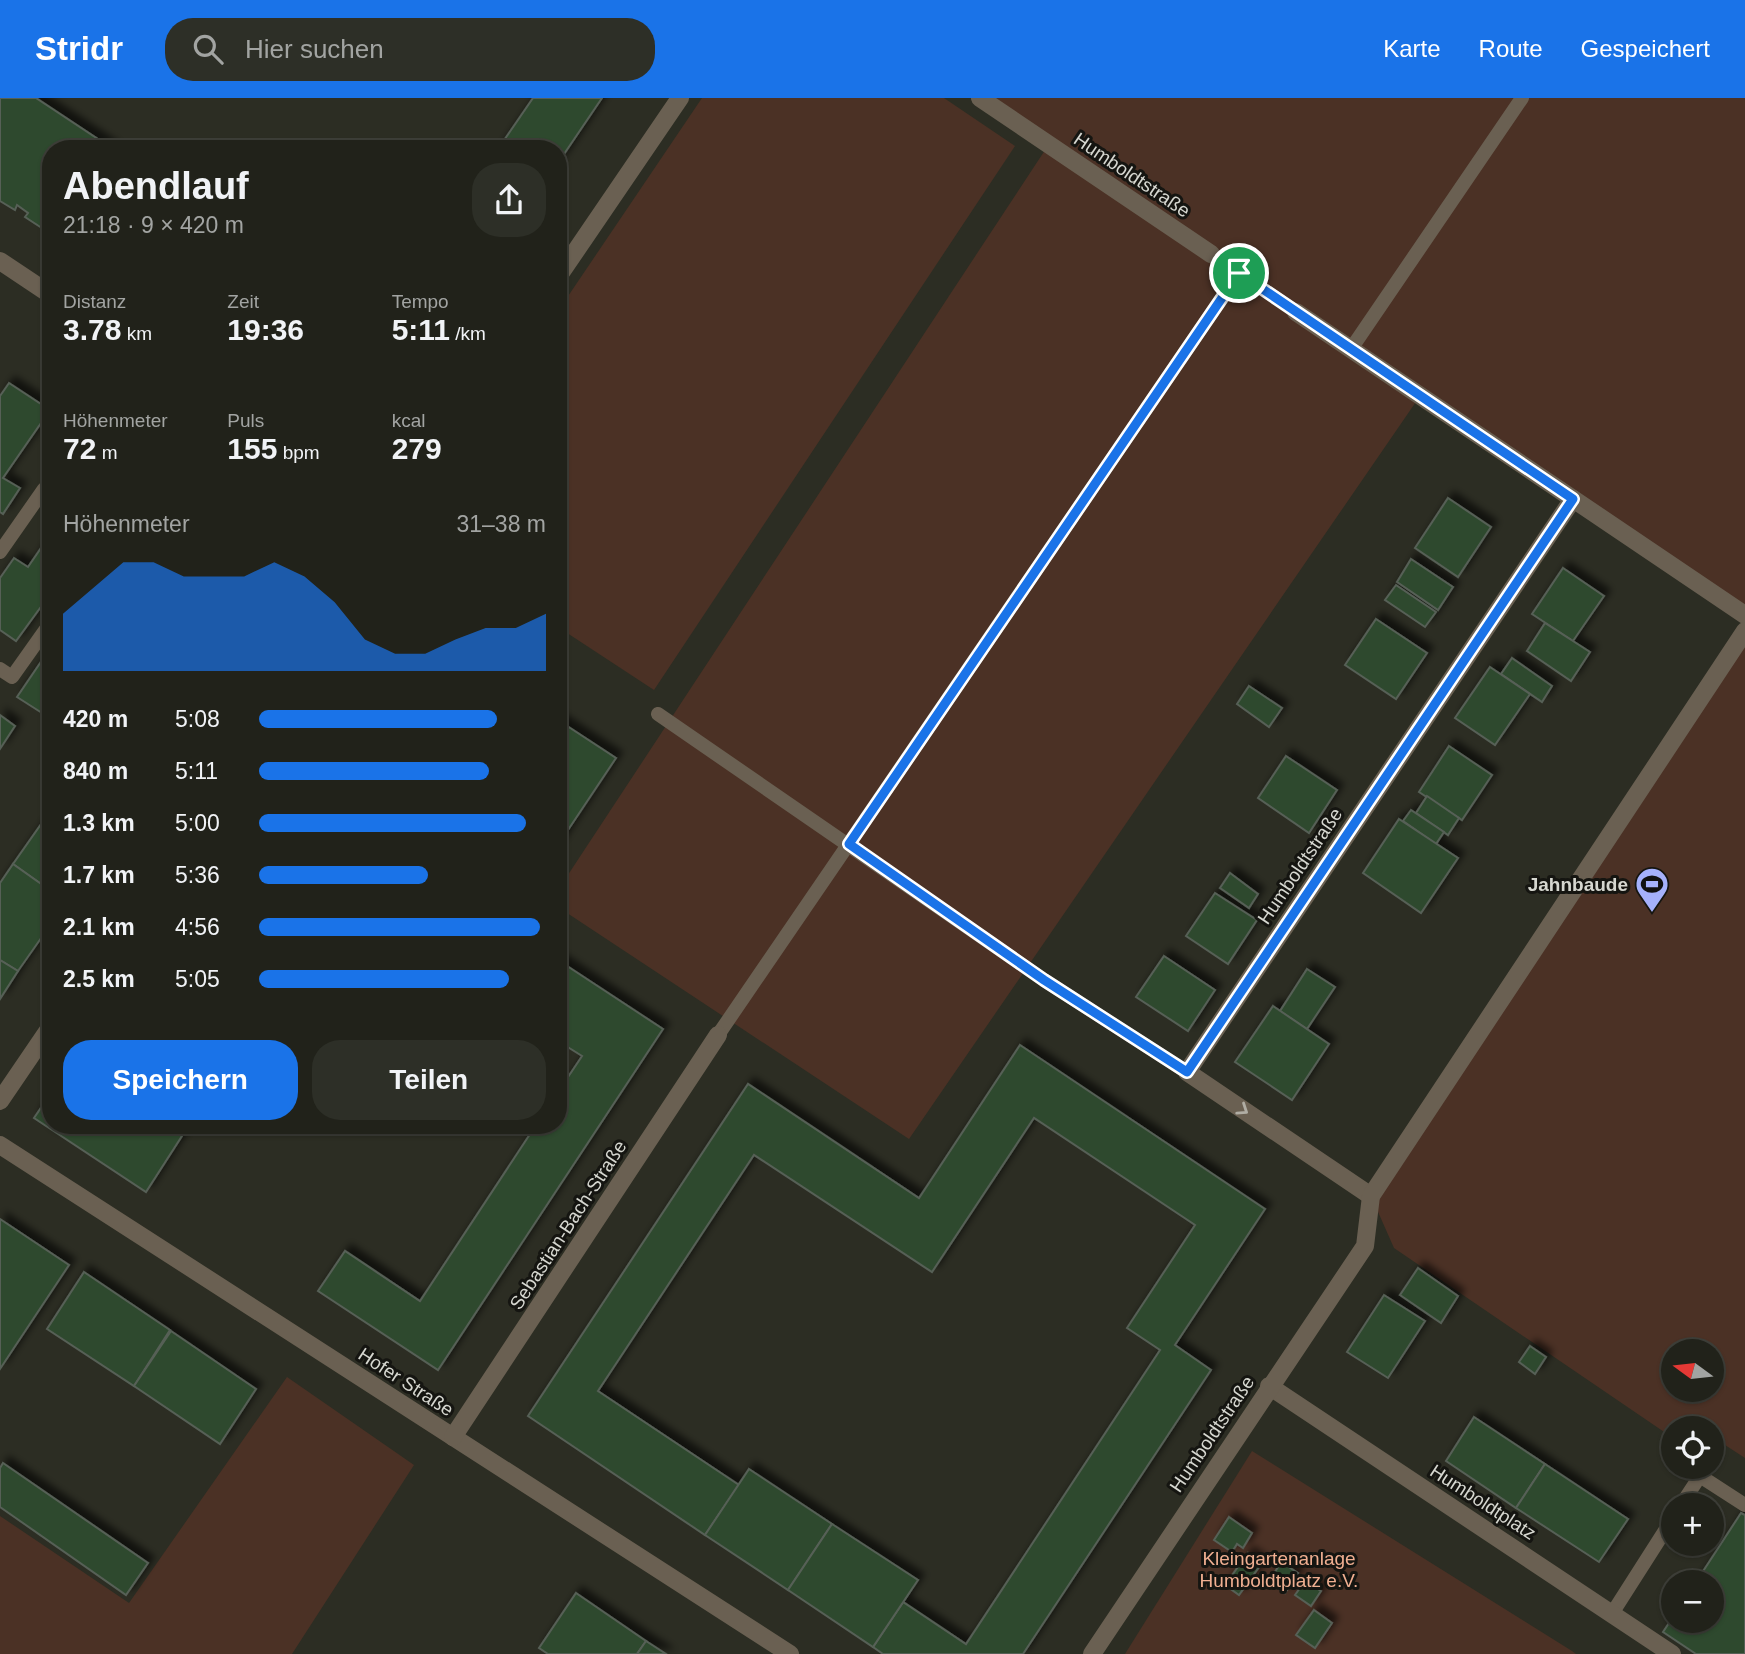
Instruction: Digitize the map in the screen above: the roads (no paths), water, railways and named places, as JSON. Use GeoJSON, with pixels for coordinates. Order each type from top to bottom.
{"type":"FeatureCollection","features":[{"type":"Feature","properties":{"kind":"street"},"geometry":{"type":"LineString","coordinates":[[567,265],[680,98]]}},
{"type":"Feature","properties":{"kind":"street","name":"Humboldtstraße"},"geometry":{"type":"LineString","coordinates":[[980,98],[1211,254]]}},
{"type":"Feature","properties":{"kind":"street"},"geometry":{"type":"LineString","coordinates":[[0,261],[42,289]]}},
{"type":"Feature","properties":{"kind":"street","name":"Humboldtstraße"},"geometry":{"type":"LineString","coordinates":[[1296,312],[1745,615]]}},
{"type":"Feature","properties":{"kind":"street","name":"Humboldtstraße"},"geometry":{"type":"LineString","coordinates":[[1187,1072],[1573,499]]}},
{"type":"Feature","properties":{"kind":"street","name":"Humboldtstraße"},"geometry":{"type":"LineString","coordinates":[[1092,1654],[1365,1246],[1371,1196],[1745,631]]}},
{"type":"Feature","properties":{"kind":"street","name":"Sebastian-Bach-Straße"},"geometry":{"type":"LineString","coordinates":[[453,1437],[718,1035]]}},
{"type":"Feature","properties":{"kind":"street"},"geometry":{"type":"LineString","coordinates":[[0,1101],[42,1039]]}},
{"type":"Feature","properties":{"kind":"street"},"geometry":{"type":"LineString","coordinates":[[1187,1072],[1371,1196]]}},
{"type":"Feature","properties":{"kind":"street","name":"Hofer Straße"},"geometry":{"type":"LineString","coordinates":[[0,1145],[790,1654]]}},
{"type":"Feature","properties":{"kind":"street","name":"Humboldtplatz"},"geometry":{"type":"LineString","coordinates":[[1269,1386],[1613,1612],[1672,1654]]}},
{"type":"Feature","properties":{"kind":"lane"},"geometry":{"type":"LineString","coordinates":[[1351,349],[1522,98]]}},
{"type":"Feature","properties":{"kind":"lane","name":"Humboldtstraße"},"geometry":{"type":"LineString","coordinates":[[1211,254],[1296,312]]}},
{"type":"Feature","properties":{"kind":"lane"},"geometry":{"type":"LineString","coordinates":[[718,1035],[1239,273]]}},
{"type":"Feature","properties":{"kind":"lane"},"geometry":{"type":"LineString","coordinates":[[0,552],[42,492]]}},
{"type":"Feature","properties":{"kind":"lane"},"geometry":{"type":"LineString","coordinates":[[0,669],[12,677],[42,635]]}},
{"type":"Feature","properties":{"kind":"lane"},"geometry":{"type":"LineString","coordinates":[[659,714],[1044,980],[1187,1072]]}},
{"type":"Feature","properties":{"kind":"lane"},"geometry":{"type":"LineString","coordinates":[[1689,1493],[1700,1476],[1745,1505]]}},
{"type":"Feature","properties":{"kind":"lane"},"geometry":{"type":"LineString","coordinates":[[1613,1612],[1661,1537]]}},
{"type":"Feature","properties":{"kind":"place","name":"Jahnbaude"},"geometry":{"type":"Point","coordinates":[1652,914]}},
{"type":"Feature","properties":{"kind":"park label","name":"Kleingartenanlage Humboldtplatz e.V."},"geometry":{"type":"Point","coordinates":[1279,1569]}}]}
